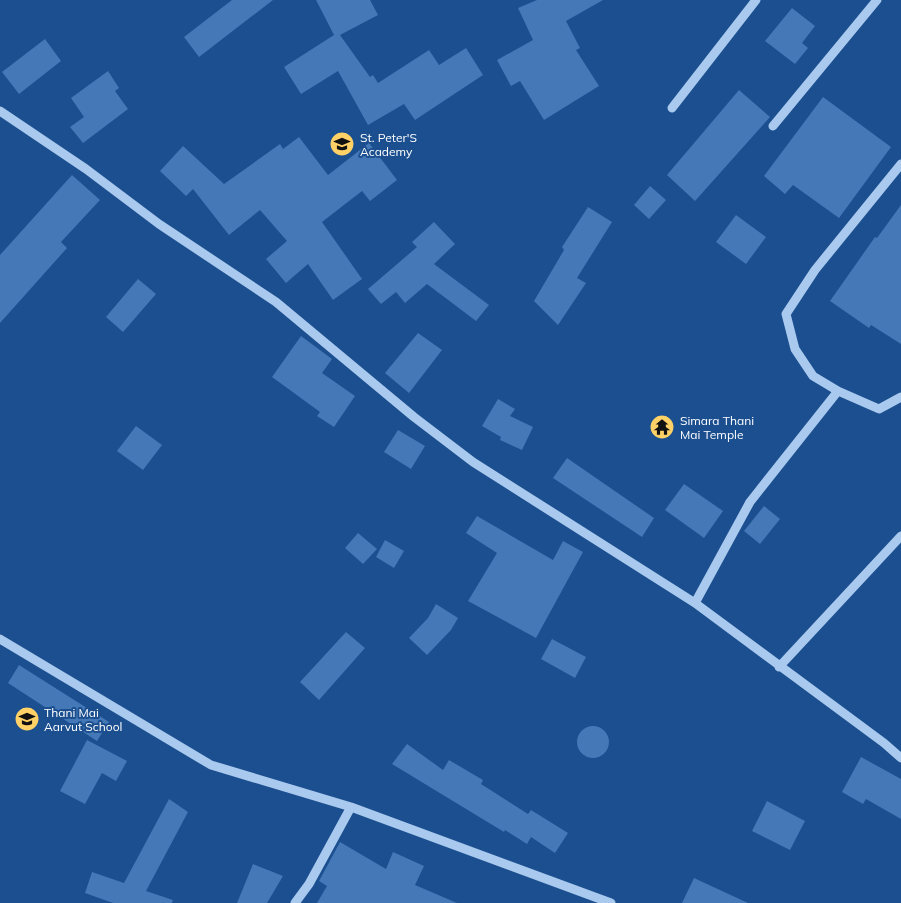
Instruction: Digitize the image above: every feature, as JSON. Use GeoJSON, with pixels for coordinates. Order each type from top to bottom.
{"type":"FeatureCollection","features":[{"type":"Feature","properties":{"kind":"street"},"geometry":{"type":"LineString","coordinates":[[672,108],[756,0]]}},
{"type":"Feature","properties":{"kind":"street"},"geometry":{"type":"LineString","coordinates":[[773,126],[877,0]]}},
{"type":"Feature","properties":{"kind":"street"},"geometry":{"type":"LineString","coordinates":[[0,111],[86,169],[159,224],[276,302],[414,417],[474,462],[695,603],[884,743],[901,758]]}},
{"type":"Feature","properties":{"kind":"street"},"geometry":{"type":"LineString","coordinates":[[901,164],[815,270],[786,314],[795,349],[813,376],[838,391],[879,410],[901,397]]}},
{"type":"Feature","properties":{"kind":"street"},"geometry":{"type":"LineString","coordinates":[[695,603],[750,502],[838,391]]}},
{"type":"Feature","properties":{"kind":"street"},"geometry":{"type":"LineString","coordinates":[[779,667],[901,536]]}},
{"type":"Feature","properties":{"kind":"street"},"geometry":{"type":"LineString","coordinates":[[0,639],[211,766],[351,807],[611,903]]}},
{"type":"Feature","properties":{"kind":"street"},"geometry":{"type":"LineString","coordinates":[[295,903],[309,884],[351,807]]}},
{"type":"Feature","properties":{"kind":"building"},"geometry":{"type":"Polygon","coordinates":[[[232,0],[273,0],[199,57],[184,37],[232,0]]]}},
{"type":"Feature","properties":{"kind":"building"},"geometry":{"type":"Polygon","coordinates":[[[316,0],[370,0],[378,15],[340,35],[370,77],[373,75],[378,83],[429,50],[439,65],[466,48],[483,75],[415,120],[404,104],[368,125],[338,71],[301,94],[284,67],[334,35],[316,0]]]}},
{"type":"Feature","properties":{"kind":"building"},"geometry":{"type":"Polygon","coordinates":[[[537,0],[603,0],[566,21],[580,48],[576,50],[599,86],[544,120],[520,81],[511,86],[497,60],[533,40],[518,8],[537,0]]]}},
{"type":"Feature","properties":{"kind":"building"},"geometry":{"type":"Polygon","coordinates":[[[792,8],[815,26],[802,43],[808,48],[795,64],[765,41],[792,8]]]}},
{"type":"Feature","properties":{"kind":"building"},"geometry":{"type":"Polygon","coordinates":[[[45,39],[61,61],[19,94],[2,72],[45,39]]]}},
{"type":"Feature","properties":{"kind":"building"},"geometry":{"type":"Polygon","coordinates":[[[108,71],[119,88],[115,91],[128,109],[83,143],[70,127],[84,117],[71,98],[108,71]]]}},
{"type":"Feature","properties":{"kind":"building"},"geometry":{"type":"Polygon","coordinates":[[[739,90],[770,117],[695,201],[667,175],[739,90]]]}},
{"type":"Feature","properties":{"kind":"building"},"geometry":{"type":"Polygon","coordinates":[[[823,97],[891,147],[839,218],[793,185],[785,194],[764,176],[823,97]]]}},
{"type":"Feature","properties":{"kind":"building"},"geometry":{"type":"Polygon","coordinates":[[[299,137],[328,175],[369,143],[397,180],[370,201],[362,191],[322,222],[362,279],[333,300],[308,264],[286,283],[266,259],[287,241],[260,210],[229,235],[193,189],[186,196],[160,171],[183,146],[224,184],[280,144],[283,149],[299,137]]]}},
{"type":"Feature","properties":{"kind":"building"},"geometry":{"type":"Polygon","coordinates":[[[72,175],[100,200],[61,242],[67,248],[0,323],[0,255],[72,175]]]}},
{"type":"Feature","properties":{"kind":"building"},"geometry":{"type":"Polygon","coordinates":[[[650,186],[666,200],[649,219],[634,205],[650,186]]]}},
{"type":"Feature","properties":{"kind":"building"},"geometry":{"type":"Polygon","coordinates":[[[901,205],[901,344],[871,325],[869,328],[830,301],[875,237],[877,238],[901,205]]]}},
{"type":"Feature","properties":{"kind":"building"},"geometry":{"type":"Polygon","coordinates":[[[588,207],[612,222],[577,278],[586,283],[558,325],[534,301],[564,250],[562,247],[588,207]]]}},
{"type":"Feature","properties":{"kind":"building"},"geometry":{"type":"Polygon","coordinates":[[[736,215],[766,237],[746,264],[716,242],[736,215]]]}},
{"type":"Feature","properties":{"kind":"building"},"geometry":{"type":"Polygon","coordinates":[[[434,222],[455,244],[434,264],[489,305],[476,321],[427,284],[405,303],[396,292],[381,304],[368,289],[417,247],[412,242],[434,222]]]}},
{"type":"Feature","properties":{"kind":"building"},"geometry":{"type":"Polygon","coordinates":[[[138,279],[156,294],[123,332],[106,317],[138,279]]]}},
{"type":"Feature","properties":{"kind":"building"},"geometry":{"type":"Polygon","coordinates":[[[418,333],[442,350],[409,393],[385,373],[418,333]]]}},
{"type":"Feature","properties":{"kind":"building"},"geometry":{"type":"Polygon","coordinates":[[[301,336],[332,359],[322,373],[355,396],[334,427],[317,416],[320,412],[272,377],[301,336]]]}},
{"type":"Feature","properties":{"kind":"building"},"geometry":{"type":"Polygon","coordinates":[[[498,399],[515,409],[510,416],[533,427],[522,450],[500,440],[501,437],[482,426],[498,399]]]}},
{"type":"Feature","properties":{"kind":"building"},"geometry":{"type":"Polygon","coordinates":[[[136,426],[162,445],[143,470],[117,451],[136,426]]]}},
{"type":"Feature","properties":{"kind":"building"},"geometry":{"type":"Polygon","coordinates":[[[398,430],[425,446],[411,469],[384,452],[398,430]]]}},
{"type":"Feature","properties":{"kind":"building"},"geometry":{"type":"Polygon","coordinates":[[[567,458],[654,518],[642,537],[553,478],[567,458]]]}},
{"type":"Feature","properties":{"kind":"building"},"geometry":{"type":"Polygon","coordinates":[[[684,484],[723,511],[704,538],[665,510],[684,484]]]}},
{"type":"Feature","properties":{"kind":"building"},"geometry":{"type":"Polygon","coordinates":[[[764,506],[780,519],[760,544],[744,531],[764,506]]]}},
{"type":"Feature","properties":{"kind":"building"},"geometry":{"type":"Polygon","coordinates":[[[477,516],[553,560],[563,541],[583,552],[536,638],[468,601],[497,553],[466,533],[477,516]]]}},
{"type":"Feature","properties":{"kind":"building"},"geometry":{"type":"Polygon","coordinates":[[[358,533],[377,549],[363,564],[345,548],[358,533]]]}},
{"type":"Feature","properties":{"kind":"building"},"geometry":{"type":"Polygon","coordinates":[[[385,540],[404,551],[394,568],[376,557],[385,540]]]}},
{"type":"Feature","properties":{"kind":"building"},"geometry":{"type":"Polygon","coordinates":[[[436,604],[458,618],[451,630],[427,655],[409,638],[428,618],[436,604]]]}},
{"type":"Feature","properties":{"kind":"building"},"geometry":{"type":"Polygon","coordinates":[[[346,632],[365,648],[319,700],[300,682],[346,632]]]}},
{"type":"Feature","properties":{"kind":"building"},"geometry":{"type":"Polygon","coordinates":[[[552,639],[586,657],[575,678],[541,659],[552,639]]]}},
{"type":"Feature","properties":{"kind":"building"},"geometry":{"type":"Polygon","coordinates":[[[19,665],[109,722],[97,741],[8,683],[19,665]]]}},
{"type":"Feature","properties":{"kind":"building"},"geometry":{"type":"Polygon","coordinates":[[[593,726],[605,730],[609,742],[605,754],[593,758],[581,754],[577,742],[581,730],[593,726]]]}},
{"type":"Feature","properties":{"kind":"building"},"geometry":{"type":"Polygon","coordinates":[[[87,740],[127,761],[116,781],[102,773],[85,804],[60,791],[87,740]]]}},
{"type":"Feature","properties":{"kind":"building"},"geometry":{"type":"Polygon","coordinates":[[[407,744],[443,770],[449,760],[483,780],[481,784],[528,814],[531,810],[568,833],[555,853],[531,837],[527,844],[505,830],[504,832],[392,764],[407,744]]]}},
{"type":"Feature","properties":{"kind":"building"},"geometry":{"type":"Polygon","coordinates":[[[861,757],[901,779],[901,819],[866,799],[863,804],[842,792],[861,757]]]}},
{"type":"Feature","properties":{"kind":"building"},"geometry":{"type":"Polygon","coordinates":[[[169,799],[188,812],[146,891],[173,900],[172,903],[113,903],[85,893],[92,872],[124,883],[169,799]]]}},
{"type":"Feature","properties":{"kind":"building"},"geometry":{"type":"Polygon","coordinates":[[[767,801],[805,821],[790,850],[752,831],[767,801]]]}},
{"type":"Feature","properties":{"kind":"building"},"geometry":{"type":"Polygon","coordinates":[[[340,842],[386,869],[393,852],[424,866],[415,885],[457,903],[317,903],[327,886],[319,881],[340,842]]]}},
{"type":"Feature","properties":{"kind":"building"},"geometry":{"type":"Polygon","coordinates":[[[253,864],[283,876],[267,903],[237,903],[253,864]]]}},
{"type":"Feature","properties":{"kind":"building"},"geometry":{"type":"Polygon","coordinates":[[[694,878],[748,903],[682,903],[694,878]]]}},
{"type":"Feature","properties":{"kind":"place","name":"St. Peter'S Academy"},"geometry":{"type":"Point","coordinates":[342,144]}},
{"type":"Feature","properties":{"kind":"place","name":"Simara Thani Mai Temple"},"geometry":{"type":"Point","coordinates":[662,427]}},
{"type":"Feature","properties":{"kind":"place","name":"Thani Mai Aarvut School"},"geometry":{"type":"Point","coordinates":[27,719]}}]}
